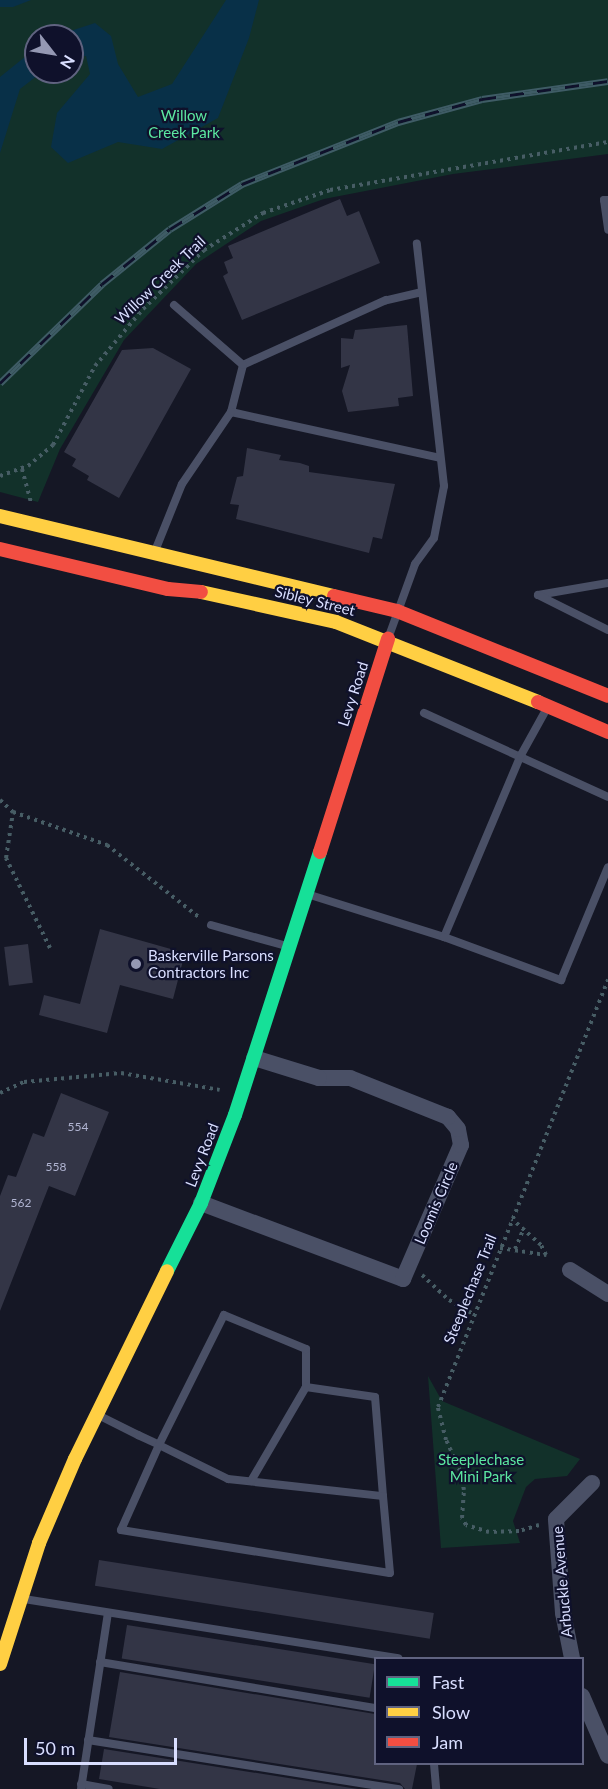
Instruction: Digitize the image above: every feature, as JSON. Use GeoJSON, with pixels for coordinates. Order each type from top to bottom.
{"type":"FeatureCollection","features":[{"type":"Feature","properties":{"kind":"street","name":"Sibley Street"},"geometry":{"type":"LineString","coordinates":[[0,516],[397,611],[608,696]]}},
{"type":"Feature","properties":{"kind":"street","name":"Sibley Street"},"geometry":{"type":"LineString","coordinates":[[0,549],[168,589],[211,593],[336,622],[388,639],[549,705],[608,732]]}},
{"type":"Feature","properties":{"kind":"street","name":"Levy Road"},"geometry":{"type":"LineString","coordinates":[[0,1664],[39,1543],[97,1415],[201,1203],[254,1058],[287,946],[388,639]]}},
{"type":"Feature","properties":{"kind":"street","name":"Loomis Circle"},"geometry":{"type":"LineString","coordinates":[[254,1058],[319,1078],[350,1078],[448,1117],[458,1129],[461,1145],[408,1269]]}},
{"type":"Feature","properties":{"kind":"street"},"geometry":{"type":"LineString","coordinates":[[201,1203],[403,1279],[408,1269]]}},
{"type":"Feature","properties":{"kind":"street"},"geometry":{"type":"LineString","coordinates":[[570,1269],[608,1294]]}},
{"type":"Feature","properties":{"kind":"street","name":"Arbuckle Avenue"},"geometry":{"type":"LineString","coordinates":[[572,1657],[563,1613],[556,1520],[592,1483]]}},
{"type":"Feature","properties":{"kind":"street"},"geometry":{"type":"LineString","coordinates":[[584,1701],[608,1756]]}},
{"type":"Feature","properties":{"kind":"lane"},"geometry":{"type":"LineString","coordinates":[[608,200],[604,200],[608,230]]}},
{"type":"Feature","properties":{"kind":"lane"},"geometry":{"type":"LineString","coordinates":[[388,639],[415,564],[434,538],[444,486],[417,244]]}},
{"type":"Feature","properties":{"kind":"lane"},"geometry":{"type":"LineString","coordinates":[[243,365],[386,300],[422,292]]}},
{"type":"Feature","properties":{"kind":"lane"},"geometry":{"type":"LineString","coordinates":[[174,305],[243,365]]}},
{"type":"Feature","properties":{"kind":"lane"},"geometry":{"type":"LineString","coordinates":[[154,552],[182,484],[231,412],[243,365]]}},
{"type":"Feature","properties":{"kind":"lane"},"geometry":{"type":"LineString","coordinates":[[231,412],[440,458]]}},
{"type":"Feature","properties":{"kind":"lane"},"geometry":{"type":"LineString","coordinates":[[608,583],[538,595],[608,630]]}},
{"type":"Feature","properties":{"kind":"lane"},"geometry":{"type":"LineString","coordinates":[[444,937],[521,755],[549,705]]}},
{"type":"Feature","properties":{"kind":"lane"},"geometry":{"type":"LineString","coordinates":[[424,713],[521,755],[608,797]]}},
{"type":"Feature","properties":{"kind":"lane"},"geometry":{"type":"LineString","coordinates":[[305,893],[444,937],[561,980],[608,867]]}},
{"type":"Feature","properties":{"kind":"lane"},"geometry":{"type":"LineString","coordinates":[[211,925],[287,946]]}},
{"type":"Feature","properties":{"kind":"lane"},"geometry":{"type":"LineString","coordinates":[[251,1481],[306,1388],[306,1348],[224,1315],[159,1445],[121,1530],[390,1573],[375,1397],[306,1388]]}},
{"type":"Feature","properties":{"kind":"lane"},"geometry":{"type":"LineString","coordinates":[[97,1415],[228,1479],[383,1496]]}},
{"type":"Feature","properties":{"kind":"lane"},"geometry":{"type":"LineString","coordinates":[[20,1598],[385,1657]]}},
{"type":"Feature","properties":{"kind":"lane"},"geometry":{"type":"LineString","coordinates":[[108,1613],[81,1787],[109,1789]]}},
{"type":"Feature","properties":{"kind":"lane"},"geometry":{"type":"LineString","coordinates":[[100,1662],[374,1708]]}},
{"type":"Feature","properties":{"kind":"lane"},"geometry":{"type":"LineString","coordinates":[[88,1740],[399,1789]]}},
{"type":"Feature","properties":{"kind":"lane"},"geometry":{"type":"LineString","coordinates":[[434,1765],[436,1789]]}},
{"type":"Feature","properties":{"kind":"path","name":"Willow Creek Trail"},"geometry":{"type":"LineString","coordinates":[[0,476],[22,469],[53,445],[95,366],[143,309],[204,250],[263,213],[330,190],[608,142]]}},
{"type":"Feature","properties":{"kind":"path"},"geometry":{"type":"LineString","coordinates":[[22,469],[31,504]]}},
{"type":"Feature","properties":{"kind":"path"},"geometry":{"type":"LineString","coordinates":[[0,800],[13,812],[107,845],[211,925]]}},
{"type":"Feature","properties":{"kind":"path"},"geometry":{"type":"LineString","coordinates":[[13,812],[6,858],[50,948]]}},
{"type":"Feature","properties":{"kind":"path","name":"Steeplechase Trail"},"geometry":{"type":"LineString","coordinates":[[556,1520],[519,1531],[489,1533],[466,1525],[462,1518],[464,1490],[438,1407],[473,1314],[608,980]]}},
{"type":"Feature","properties":{"kind":"path"},"geometry":{"type":"LineString","coordinates":[[0,1093],[24,1082],[121,1073],[242,1094]]}},
{"type":"Feature","properties":{"kind":"path"},"geometry":{"type":"LineString","coordinates":[[500,1248],[546,1255],[541,1245],[512,1219]]}},
{"type":"Feature","properties":{"kind":"path"},"geometry":{"type":"LineString","coordinates":[[515,1249],[523,1230]]}},
{"type":"Feature","properties":{"kind":"path"},"geometry":{"type":"LineString","coordinates":[[408,1269],[430,1278],[449,1300],[473,1314]]}},
{"type":"Feature","properties":{"kind":"green space","name":"Willow Creek Park"},"geometry":{"type":"Polygon","coordinates":[[[0,0],[608,0],[608,154],[453,174],[324,199],[261,221],[196,264],[124,340],[60,449],[38,502],[0,492],[0,0]]]}},
{"type":"Feature","properties":{"kind":"green space","name":"Steeplechase Mini Park"},"geometry":{"type":"Polygon","coordinates":[[[428,1376],[442,1401],[580,1459],[567,1476],[535,1479],[526,1487],[513,1521],[520,1543],[441,1548],[428,1376]]]}},
{"type":"Feature","properties":{"kind":"water"},"geometry":{"type":"Polygon","coordinates":[[[0,0],[31,0],[13,7],[0,7],[0,0]]]}},
{"type":"Feature","properties":{"kind":"water"},"geometry":{"type":"Polygon","coordinates":[[[226,0],[259,0],[249,38],[218,118],[162,149],[118,142],[68,163],[51,147],[57,113],[82,84],[84,84],[90,74],[86,56],[84,56],[84,27],[95,23],[111,36],[118,64],[138,97],[172,84],[226,0]]]}},
{"type":"Feature","properties":{"kind":"water"},"geometry":{"type":"Polygon","coordinates":[[[24,58],[24,84],[26,84],[20,89],[0,153],[0,77],[24,58]]]}},
{"type":"Feature","properties":{"kind":"building"},"geometry":{"type":"Polygon","coordinates":[[[340,199],[347,216],[359,211],[380,263],[242,320],[223,276],[228,273],[224,262],[233,258],[228,246],[340,199]]]}},
{"type":"Feature","properties":{"kind":"building"},"geometry":{"type":"Polygon","coordinates":[[[407,325],[413,396],[398,398],[399,406],[348,412],[342,391],[350,365],[341,368],[341,338],[353,339],[355,330],[407,325]]]}},
{"type":"Feature","properties":{"kind":"building"},"geometry":{"type":"Polygon","coordinates":[[[153,348],[191,369],[119,498],[87,480],[89,476],[72,466],[76,459],[64,452],[122,350],[153,348]]]}},
{"type":"Feature","properties":{"kind":"building"},"geometry":{"type":"Polygon","coordinates":[[[247,448],[281,455],[279,460],[309,466],[309,472],[395,484],[382,539],[373,537],[369,553],[236,519],[239,505],[230,504],[237,477],[243,476],[247,448]]]}},
{"type":"Feature","properties":{"kind":"building","name":"Baskerville Parsons Contractors Inc"},"geometry":{"type":"Polygon","coordinates":[[[100,929],[185,953],[173,999],[120,985],[107,1033],[39,1015],[44,995],[80,1004],[100,929]]]}},
{"type":"Feature","properties":{"kind":"building"},"geometry":{"type":"Polygon","coordinates":[[[28,944],[33,983],[9,986],[4,947],[28,944]]]}},
{"type":"Feature","properties":{"kind":"building"},"geometry":{"type":"Polygon","coordinates":[[[61,1093],[109,1112],[75,1196],[49,1186],[0,1311],[0,1196],[8,1175],[16,1177],[33,1133],[44,1137],[61,1093]]]}},
{"type":"Feature","properties":{"kind":"building"},"geometry":{"type":"Polygon","coordinates":[[[99,1560],[434,1613],[430,1639],[95,1586],[99,1560]]]}},
{"type":"Feature","properties":{"kind":"building"},"geometry":{"type":"Polygon","coordinates":[[[127,1625],[374,1664],[370,1698],[122,1659],[127,1625]]]}},
{"type":"Feature","properties":{"kind":"building"},"geometry":{"type":"Polygon","coordinates":[[[120,1672],[374,1714],[374,1765],[417,1765],[412,1789],[405,1789],[400,1783],[109,1737],[120,1672]]]}},
{"type":"Feature","properties":{"kind":"building"},"geometry":{"type":"Polygon","coordinates":[[[104,1749],[358,1789],[160,1789],[99,1779],[104,1749]]]}},
{"type":"Feature","properties":{"kind":"railway"},"geometry":{"type":"LineString","coordinates":[[0,383],[102,284],[170,229],[242,184],[398,122],[482,99],[608,81]]}},
{"type":"Feature","properties":{"kind":"traffic: fast"},"geometry":{"type":"LineString","coordinates":[[167,1271],[201,1203],[235,1115],[320,852]]}},
{"type":"Feature","properties":{"kind":"traffic: slow"},"geometry":{"type":"LineString","coordinates":[[0,516],[334,596]]}},
{"type":"Feature","properties":{"kind":"traffic: slow"},"geometry":{"type":"LineString","coordinates":[[201,592],[336,622],[538,702]]}},
{"type":"Feature","properties":{"kind":"traffic: slow"},"geometry":{"type":"LineString","coordinates":[[0,1664],[39,1543],[75,1459],[167,1271]]}},
{"type":"Feature","properties":{"kind":"traffic: jam"},"geometry":{"type":"LineString","coordinates":[[0,549],[168,589],[201,592]]}},
{"type":"Feature","properties":{"kind":"traffic: jam"},"geometry":{"type":"LineString","coordinates":[[334,596],[397,611],[608,696]]}},
{"type":"Feature","properties":{"kind":"traffic: jam"},"geometry":{"type":"LineString","coordinates":[[320,852],[388,639]]}},
{"type":"Feature","properties":{"kind":"traffic: jam"},"geometry":{"type":"LineString","coordinates":[[538,702],[608,732]]}},
{"type":"Feature","properties":{"kind":"place","name":"Baskerville Parsons Contractors Inc"},"geometry":{"type":"Point","coordinates":[136,964]}}]}
